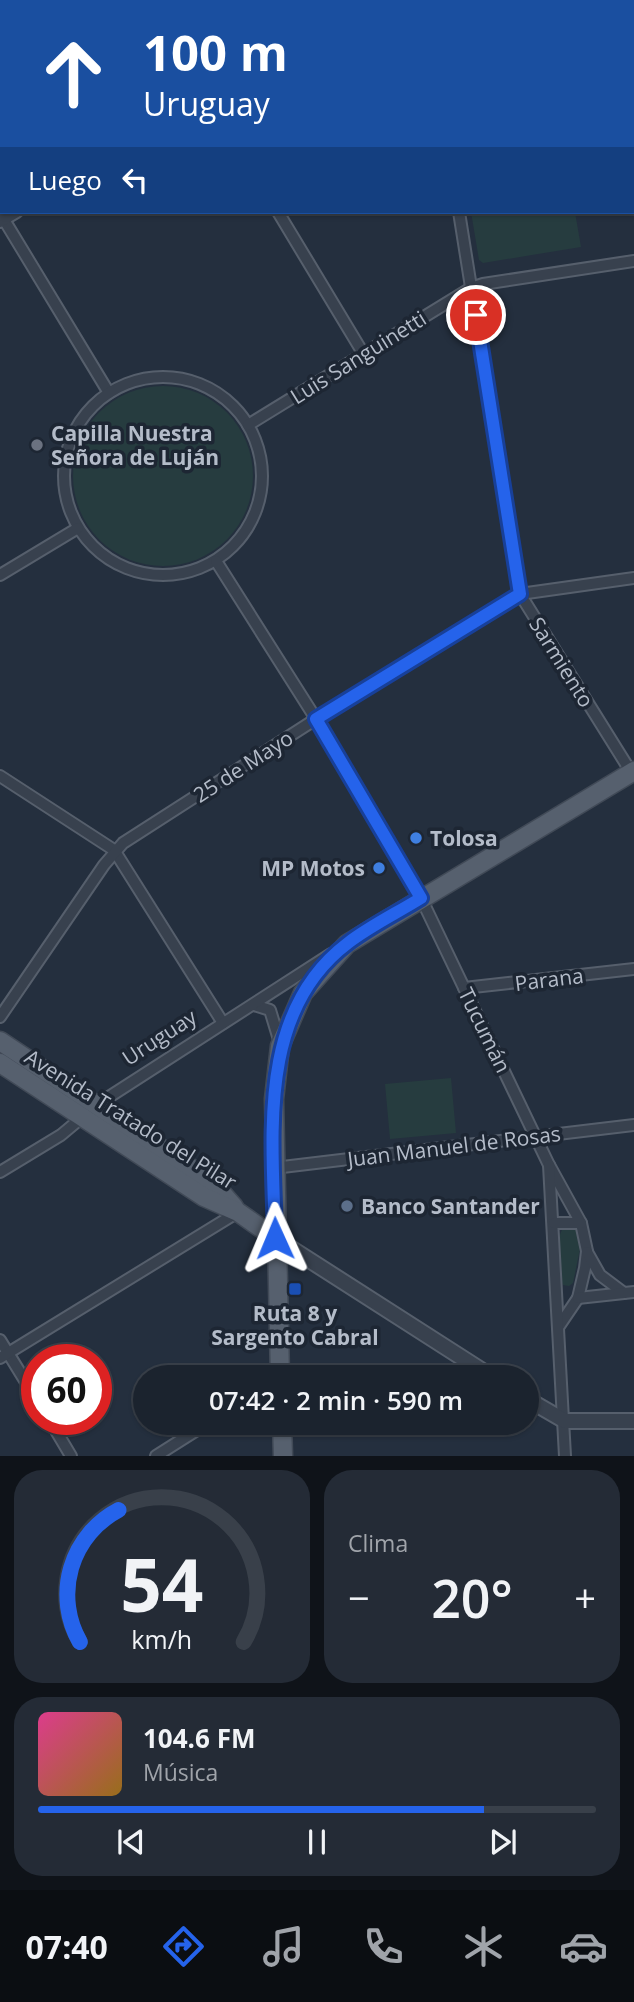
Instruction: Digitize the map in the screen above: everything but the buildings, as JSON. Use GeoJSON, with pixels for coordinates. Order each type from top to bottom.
{"type":"FeatureCollection","features":[{"type":"Feature","properties":{"kind":"main road","name":"Uruguay"},"geometry":{"type":"LineString","coordinates":[[280,1365],[275,1238],[274,1099],[280,1046],[303,993],[346,944],[633,772]]}},
{"type":"Feature","properties":{"kind":"main road","name":"Avenida Tratado del Pilar"},"geometry":{"type":"LineString","coordinates":[[0,1041],[204,1197],[238,1212],[275,1238]]}},
{"type":"Feature","properties":{"kind":"main road","name":"Avenida Tratado del Pilar"},"geometry":{"type":"LineString","coordinates":[[0,1063],[91,1110]]}},
{"type":"Feature","properties":{"kind":"main road"},"geometry":{"type":"LineString","coordinates":[[282,1435],[283,1456]]}},
{"type":"Feature","properties":{"kind":"street"},"geometry":{"type":"LineString","coordinates":[[279,214],[363,354]]}},
{"type":"Feature","properties":{"kind":"street","name":"Sarmiento"},"geometry":{"type":"LineString","coordinates":[[459,214],[520,594],[633,772]]}},
{"type":"Feature","properties":{"kind":"street"},"geometry":{"type":"LineString","coordinates":[[1,218],[109,393]]}},
{"type":"Feature","properties":{"kind":"street","name":"Luis Sanguinetti"},"geometry":{"type":"LineString","coordinates":[[248,425],[471,288],[634,261]]}},
{"type":"Feature","properties":{"kind":"street"},"geometry":{"type":"LineString","coordinates":[[175,377],[201,384],[223,397],[248,425],[259,450],[263,478],[258,506],[247,531],[216,561],[183,575],[152,576],[114,562],[97,551],[78,528],[67,502],[64,475],[68,448],[79,423],[109,393],[148,378],[175,377]]}},
{"type":"Feature","properties":{"kind":"street"},"geometry":{"type":"LineString","coordinates":[[0,575],[78,528]]}},
{"type":"Feature","properties":{"kind":"street","name":"Tucumán"},"geometry":{"type":"LineString","coordinates":[[216,561],[316,719],[421,898],[548,1163],[581,1223],[587,1251],[578,1298],[559,1326]]}},
{"type":"Feature","properties":{"kind":"street","name":"25 de Mayo"},"geometry":{"type":"LineString","coordinates":[[0,1017],[114,850],[316,719],[520,594],[634,578]]}},
{"type":"Feature","properties":{"kind":"street"},"geometry":{"type":"LineString","coordinates":[[0,776],[114,850],[223,1023]]}},
{"type":"Feature","properties":{"kind":"street","name":"Uruguay"},"geometry":{"type":"LineString","coordinates":[[0,1172],[61,1135],[91,1110],[346,944]]}},
{"type":"Feature","properties":{"kind":"street","name":"Parana"},"geometry":{"type":"LineString","coordinates":[[464,988],[634,969]]}},
{"type":"Feature","properties":{"kind":"street"},"geometry":{"type":"LineString","coordinates":[[254,1005],[270,1010],[280,1046]]}},
{"type":"Feature","properties":{"kind":"street","name":"Juan Manuel de Rosas"},"geometry":{"type":"LineString","coordinates":[[274,1168],[634,1125]]}},
{"type":"Feature","properties":{"kind":"street","name":"Tucumán"},"geometry":{"type":"LineString","coordinates":[[548,1163],[554,1223],[565,1456]]}},
{"type":"Feature","properties":{"kind":"street"},"geometry":{"type":"LineString","coordinates":[[4,1355],[238,1212]]}},
{"type":"Feature","properties":{"kind":"street"},"geometry":{"type":"LineString","coordinates":[[554,1223],[581,1223]]}},
{"type":"Feature","properties":{"kind":"street"},"geometry":{"type":"LineString","coordinates":[[275,1238],[473,1365]]}},
{"type":"Feature","properties":{"kind":"street"},"geometry":{"type":"LineString","coordinates":[[587,1251],[600,1275],[629,1293]]}},
{"type":"Feature","properties":{"kind":"street"},"geometry":{"type":"LineString","coordinates":[[556,1282],[578,1298],[629,1293]]}},
{"type":"Feature","properties":{"kind":"street"},"geometry":{"type":"LineString","coordinates":[[0,1340],[4,1355],[21,1378]]}},
{"type":"Feature","properties":{"kind":"street"},"geometry":{"type":"LineString","coordinates":[[539,1406],[565,1421],[634,1422]]}},
{"type":"Feature","properties":{"kind":"street"},"geometry":{"type":"LineString","coordinates":[[59,1435],[71,1456]]}},
{"type":"Feature","properties":{"kind":"street"},"geometry":{"type":"LineString","coordinates":[[156,1456],[189,1435]]}},
{"type":"Feature","properties":{"kind":"green space"},"geometry":{"type":"Polygon","coordinates":[[[471,214],[575,214],[581,247],[483,263],[479,260],[471,214]]]}},
{"type":"Feature","properties":{"kind":"green space"},"geometry":{"type":"Polygon","coordinates":[[[163,386],[181,387],[198,393],[227,412],[246,441],[252,458],[252,494],[246,511],[227,540],[198,559],[181,565],[163,566],[145,565],[128,559],[99,540],[80,511],[74,494],[73,476],[74,458],[80,441],[99,412],[128,393],[145,387],[163,386]]]}},
{"type":"Feature","properties":{"kind":"green space"},"geometry":{"type":"Polygon","coordinates":[[[451,1078],[456,1133],[390,1139],[385,1084],[451,1078]]]}},
{"type":"Feature","properties":{"kind":"green space"},"geometry":{"type":"Polygon","coordinates":[[[564,1227],[576,1230],[580,1249],[573,1283],[569,1286],[563,1285],[558,1264],[559,1239],[564,1227]]]}},
{"type":"Feature","properties":{"kind":"place","name":"Capilla Nuestra Señora de Luján"},"geometry":{"type":"Point","coordinates":[37,445]}},
{"type":"Feature","properties":{"kind":"place","name":"Tolosa"},"geometry":{"type":"Point","coordinates":[416,838]}},
{"type":"Feature","properties":{"kind":"place","name":"MP Motos"},"geometry":{"type":"Point","coordinates":[379,868]}},
{"type":"Feature","properties":{"kind":"place","name":"Banco Santander"},"geometry":{"type":"Point","coordinates":[347,1206]}},
{"type":"Feature","properties":{"kind":"place","name":"Ruta 8 y Sargento Cabral"},"geometry":{"type":"Point","coordinates":[295,1289]}},
{"type":"Feature","properties":{"kind":"route"},"geometry":{"type":"LineString","coordinates":[[275,1238],[276,1068],[290,1018],[316,975],[346,944],[421,898],[316,719],[520,594],[476,315]]}}]}
